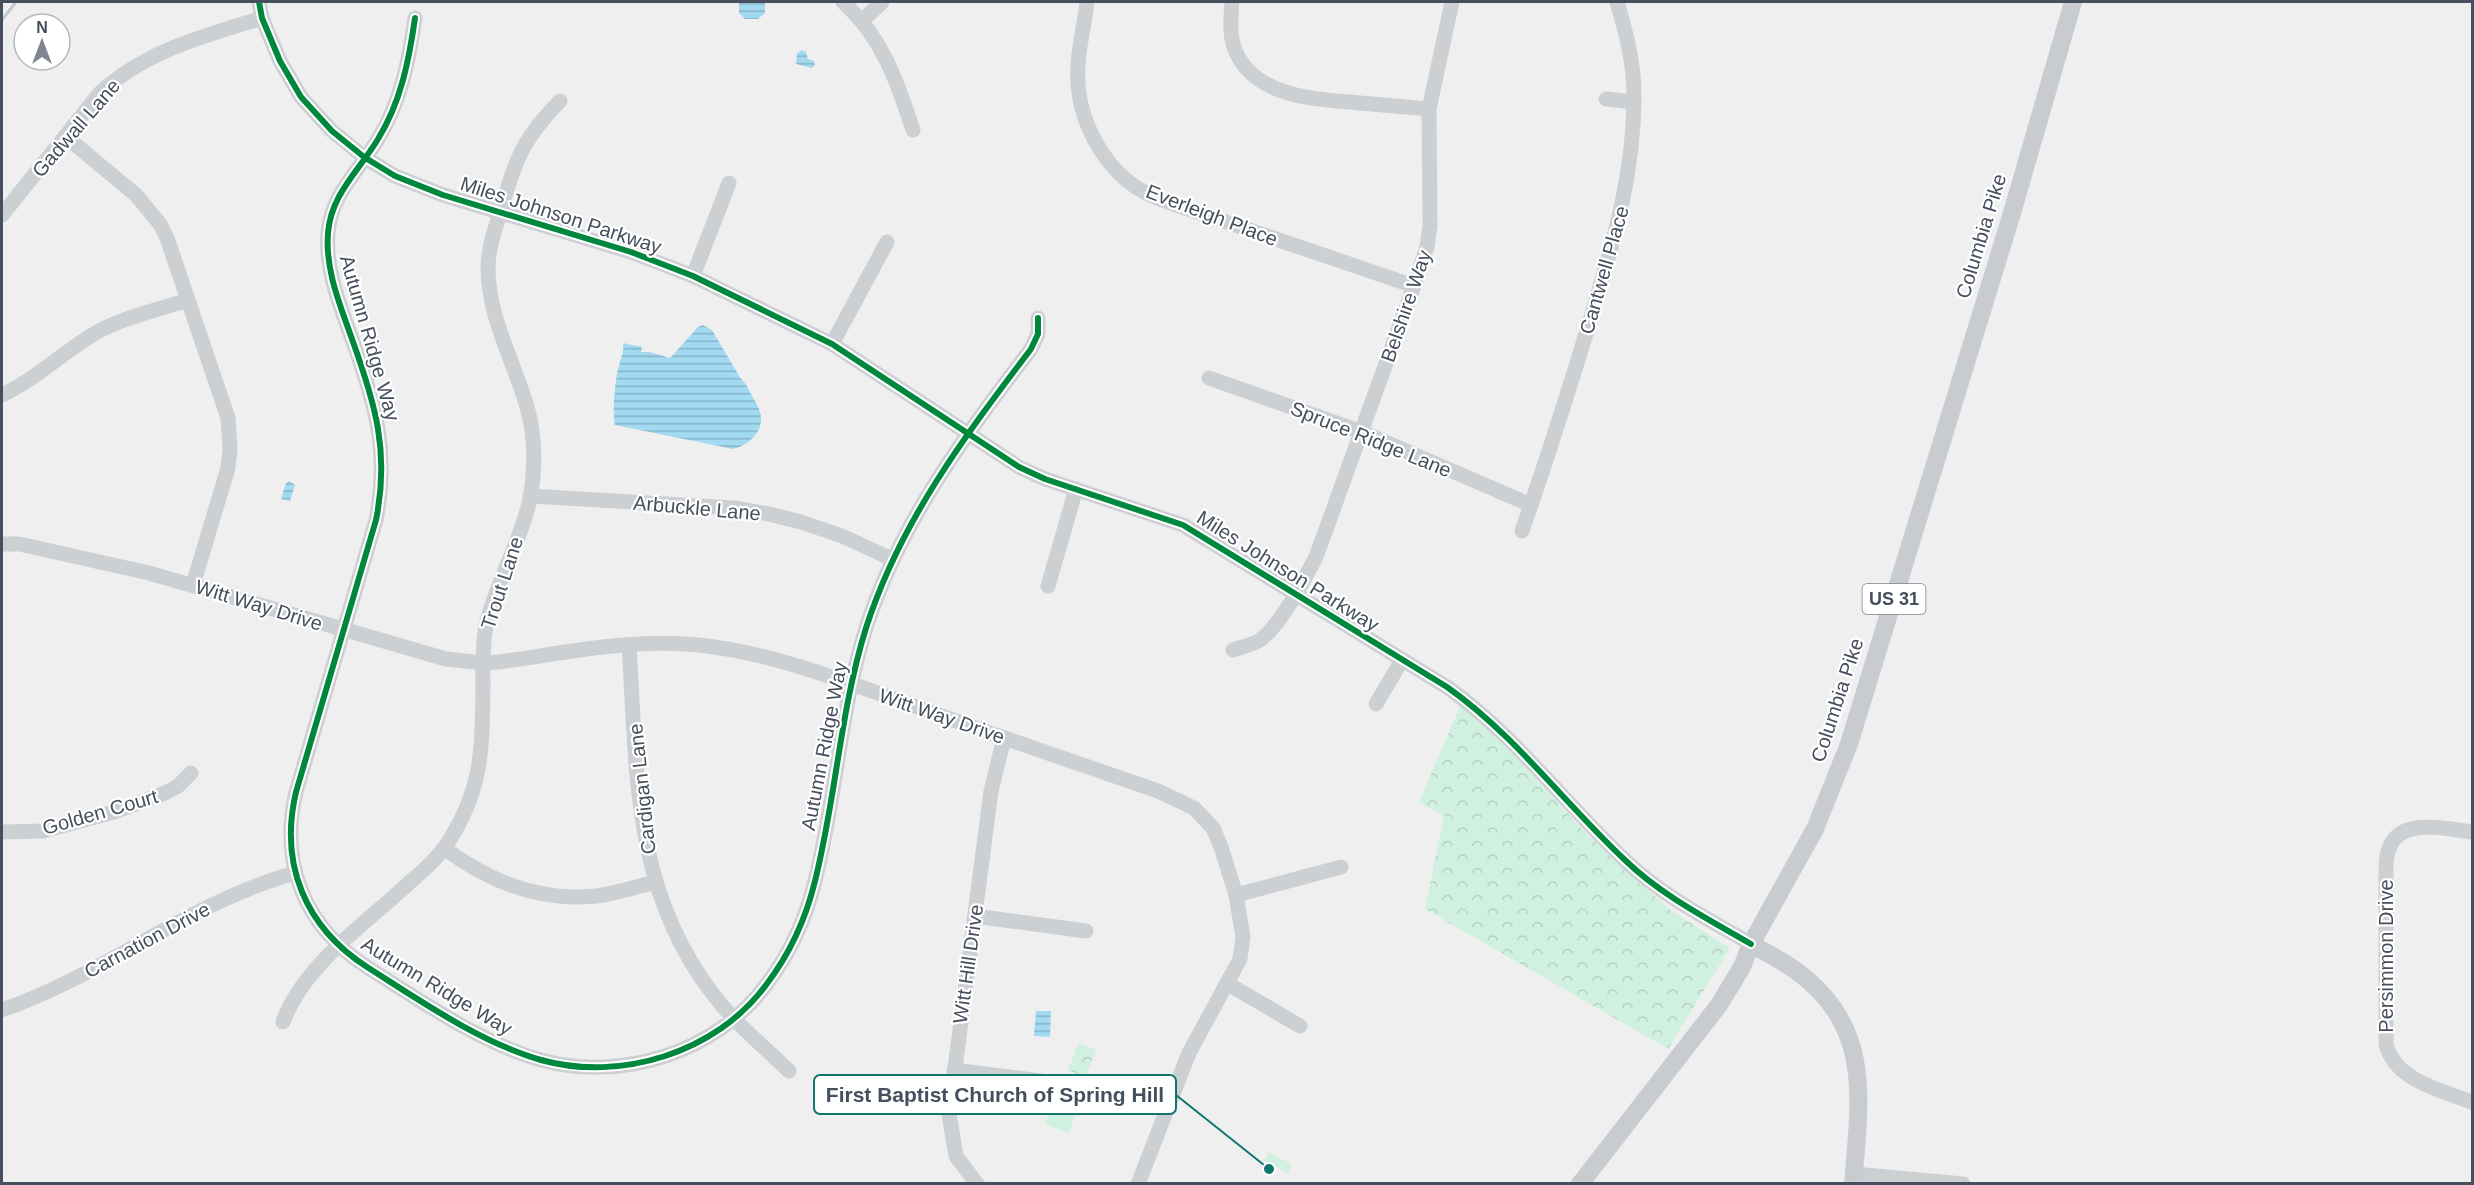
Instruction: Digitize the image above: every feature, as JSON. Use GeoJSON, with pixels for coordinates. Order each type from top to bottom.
{"type":"FeatureCollection","features":[{"type":"Feature","properties":{"kind":"main road","name":"Columbia Pike"},"geometry":{"type":"LineString","coordinates":[[1582,1180],[1719,1005],[1742,967],[1750,944],[1815,829],[1849,744],[2012,213],[2073,2]]}},
{"type":"Feature","properties":{"kind":"main road"},"geometry":{"type":"LineString","coordinates":[[1750,944],[1794,969],[1811,983],[1828,1001],[1850,1037],[1858,1072],[1853,1179]]}},
{"type":"Feature","properties":{"kind":"street","name":"Miles Johnson Parkway"},"geometry":{"type":"LineString","coordinates":[[259,2],[262,18],[291,83],[332,130],[364,157],[417,186],[631,252],[693,276],[832,344],[967,434],[1031,473],[1183,525],[1478,709],[1628,863],[1664,891],[1750,944]]}},
{"type":"Feature","properties":{"kind":"street"},"geometry":{"type":"LineString","coordinates":[[843,2],[862,21],[879,45],[894,74],[913,130]]}},
{"type":"Feature","properties":{"kind":"street"},"geometry":{"type":"LineString","coordinates":[[862,21],[882,2]]}},
{"type":"Feature","properties":{"kind":"street","name":"Everleigh Place"},"geometry":{"type":"LineString","coordinates":[[1087,2],[1078,64],[1081,102],[1095,143],[1119,172],[1144,192],[1176,206],[1414,286]]}},
{"type":"Feature","properties":{"kind":"street"},"geometry":{"type":"LineString","coordinates":[[1232,2],[1231,31],[1234,48],[1255,76],[1267,83],[1308,99],[1429,109]]}},
{"type":"Feature","properties":{"kind":"street","name":"Belshire Way"},"geometry":{"type":"LineString","coordinates":[[1233,650],[1260,640],[1295,596],[1325,536],[1414,286],[1427,247],[1430,225],[1429,109],[1452,2]]}},
{"type":"Feature","properties":{"kind":"street","name":"Cantwell Place"},"geometry":{"type":"LineString","coordinates":[[1522,531],[1565,406],[1629,178],[1634,102],[1629,45],[1617,2]]}},
{"type":"Feature","properties":{"kind":"street","name":"Gadwall Lane"},"geometry":{"type":"LineString","coordinates":[[2,215],[100,93],[134,66],[161,52],[262,18]]}},
{"type":"Feature","properties":{"kind":"street","name":"Autumn Ridge Way"},"geometry":{"type":"LineString","coordinates":[[415,18],[404,79],[394,109],[377,140],[339,194],[333,207],[328,234],[331,273],[375,405],[382,458],[380,500],[292,808],[290,839],[295,873],[305,900],[317,920],[339,946],[384,977],[515,1052],[564,1065],[604,1067],[662,1058],[703,1039],[733,1018],[766,987],[791,948],[814,884],[851,684],[866,627],[892,559],[924,498],[967,434],[1031,349],[1038,334],[1038,318]]}},
{"type":"Feature","properties":{"kind":"street"},"geometry":{"type":"LineString","coordinates":[[1606,99],[1634,102]]}},
{"type":"Feature","properties":{"kind":"street","name":"Trout Lane"},"geometry":{"type":"LineString","coordinates":[[283,1023],[288,1008],[303,985],[339,946],[412,881],[444,848],[463,817],[480,767],[483,663],[489,615],[530,496],[533,453],[530,420],[489,289],[489,259],[500,212],[517,158],[526,140],[560,101]]}},
{"type":"Feature","properties":{"kind":"street"},"geometry":{"type":"LineString","coordinates":[[65,136],[136,195],[160,224],[174,254],[228,418],[230,450],[221,494],[193,585]]}},
{"type":"Feature","properties":{"kind":"street"},"geometry":{"type":"LineString","coordinates":[[693,276],[729,183]]}},
{"type":"Feature","properties":{"kind":"street"},"geometry":{"type":"LineString","coordinates":[[832,344],[887,242]]}},
{"type":"Feature","properties":{"kind":"street"},"geometry":{"type":"LineString","coordinates":[[2,395],[23,385],[91,336],[106,328],[188,300]]}},
{"type":"Feature","properties":{"kind":"street","name":"Spruce Ridge Lane"},"geometry":{"type":"LineString","coordinates":[[1209,378],[1362,432],[1531,505]]}},
{"type":"Feature","properties":{"kind":"street"},"geometry":{"type":"LineString","coordinates":[[1048,586],[1076,489]]}},
{"type":"Feature","properties":{"kind":"street","name":"Arbuckle Lane"},"geometry":{"type":"LineString","coordinates":[[530,496],[734,508],[757,512],[801,522],[842,536],[892,559]]}},
{"type":"Feature","properties":{"kind":"street","name":"Witt Way Drive"},"geometry":{"type":"LineString","coordinates":[[2,544],[19,544],[62,553],[193,585],[429,655],[483,663],[629,645],[697,645],[764,656],[1158,791],[1194,808],[1208,821],[1218,836],[1236,895],[1242,926],[1242,949],[1240,959],[1228,984],[1189,1053],[1138,1184]]}},
{"type":"Feature","properties":{"kind":"street","name":"Cardigan Lane"},"geometry":{"type":"LineString","coordinates":[[629,645],[642,824],[655,882],[666,913],[687,955],[709,988],[733,1018],[789,1071]]}},
{"type":"Feature","properties":{"kind":"street"},"geometry":{"type":"LineString","coordinates":[[1376,704],[1402,660]]}},
{"type":"Feature","properties":{"kind":"street","name":"Witt Hill Drive"},"geometry":{"type":"LineString","coordinates":[[977,1184],[956,1156],[949,1114],[991,791],[1004,738]]}},
{"type":"Feature","properties":{"kind":"street","name":"Golden Court"},"geometry":{"type":"LineString","coordinates":[[2,832],[43,831],[114,812],[165,793],[178,786],[191,773]]}},
{"type":"Feature","properties":{"kind":"street","name":"Persimmon Drive"},"geometry":{"type":"LineString","coordinates":[[2472,832],[2413,827],[2398,835],[2387,848],[2386,864],[2386,1044],[2389,1056],[2396,1066],[2414,1079],[2472,1102]]}},
{"type":"Feature","properties":{"kind":"street"},"geometry":{"type":"LineString","coordinates":[[444,848],[480,872],[525,891],[569,897],[597,896],[655,882]]}},
{"type":"Feature","properties":{"kind":"street"},"geometry":{"type":"LineString","coordinates":[[1236,895],[1341,867]]}},
{"type":"Feature","properties":{"kind":"street","name":"Carnation Drive"},"geometry":{"type":"LineString","coordinates":[[2,1010],[38,998],[236,893],[295,873]]}},
{"type":"Feature","properties":{"kind":"street"},"geometry":{"type":"LineString","coordinates":[[975,916],[1086,931]]}},
{"type":"Feature","properties":{"kind":"street"},"geometry":{"type":"LineString","coordinates":[[1228,984],[1300,1026]]}},
{"type":"Feature","properties":{"kind":"street"},"geometry":{"type":"LineString","coordinates":[[954,1070],[1048,1082]]}},
{"type":"Feature","properties":{"kind":"street"},"geometry":{"type":"LineString","coordinates":[[1853,1179],[1963,1184]]}},
{"type":"Feature","properties":{"kind":"green space"},"geometry":{"type":"Polygon","coordinates":[[[1461,704],[1483,722],[1582,829],[1669,909],[1730,948],[1668,1049],[1425,909],[1444,816],[1419,802],[1461,704]]]}},
{"type":"Feature","properties":{"kind":"green space"},"geometry":{"type":"Polygon","coordinates":[[[1079,1043],[1096,1050],[1085,1077],[1068,1070],[1079,1043]]]}},
{"type":"Feature","properties":{"kind":"green space"},"geometry":{"type":"Polygon","coordinates":[[[1058,1087],[1082,1095],[1069,1133],[1045,1124],[1058,1087]]]}},
{"type":"Feature","properties":{"kind":"green space"},"geometry":{"type":"Polygon","coordinates":[[[1268,1152],[1292,1164],[1288,1173],[1264,1161],[1268,1152]]]}},
{"type":"Feature","properties":{"kind":"water"},"geometry":{"type":"Polygon","coordinates":[[[739,2],[765,2],[765,13],[758,19],[745,19],[739,13],[739,2]]]}},
{"type":"Feature","properties":{"kind":"water"},"geometry":{"type":"Polygon","coordinates":[[[802,50],[806,52],[808,59],[814,61],[815,65],[812,68],[796,64],[797,53],[802,50]]]}},
{"type":"Feature","properties":{"kind":"water"},"geometry":{"type":"Polygon","coordinates":[[[703,325],[712,330],[758,408],[761,422],[757,433],[744,445],[733,449],[615,425],[615,387],[623,343],[642,347],[641,352],[650,352],[670,358],[698,327],[703,325]]]}},
{"type":"Feature","properties":{"kind":"water"},"geometry":{"type":"Polygon","coordinates":[[[289,481],[295,485],[290,501],[281,499],[286,483],[289,481]]]}},
{"type":"Feature","properties":{"kind":"water"},"geometry":{"type":"Polygon","coordinates":[[[1036,1011],[1051,1011],[1050,1037],[1034,1036],[1036,1011]]]}},
{"type":"Feature","properties":{"kind":"railway"},"geometry":{"type":"LineString","coordinates":[[2,20],[16,2]]}},
{"type":"Feature","properties":{"kind":"cycle path"},"geometry":{"type":"LineString","coordinates":[[259,2],[262,18],[280,61],[301,97],[332,131],[364,157],[395,176],[443,195],[631,252],[693,276],[832,344],[1019,467],[1045,479],[1183,525],[1447,687],[1495,726],[1604,839],[1654,885],[1751,944]]}},
{"type":"Feature","properties":{"kind":"cycle path"},"geometry":{"type":"LineString","coordinates":[[415,18],[407,65],[393,110],[371,151],[340,195],[330,219],[328,247],[331,274],[360,362],[378,428],[381,450],[380,495],[376,520],[296,792],[291,844],[302,892],[327,933],[345,951],[367,967],[473,1032],[541,1060],[571,1066],[602,1067],[634,1064],[664,1056],[694,1044],[721,1028],[745,1009],[766,985],[789,949],[802,922],[811,895],[822,850],[857,659],[880,589],[915,516],[936,482],[958,448],[1031,349],[1038,334],[1038,318]]}},
{"type":"Feature","properties":{"kind":"place","name":"First Baptist Church of Spring Hill"},"geometry":{"type":"Point","coordinates":[1269,1169]}}]}
